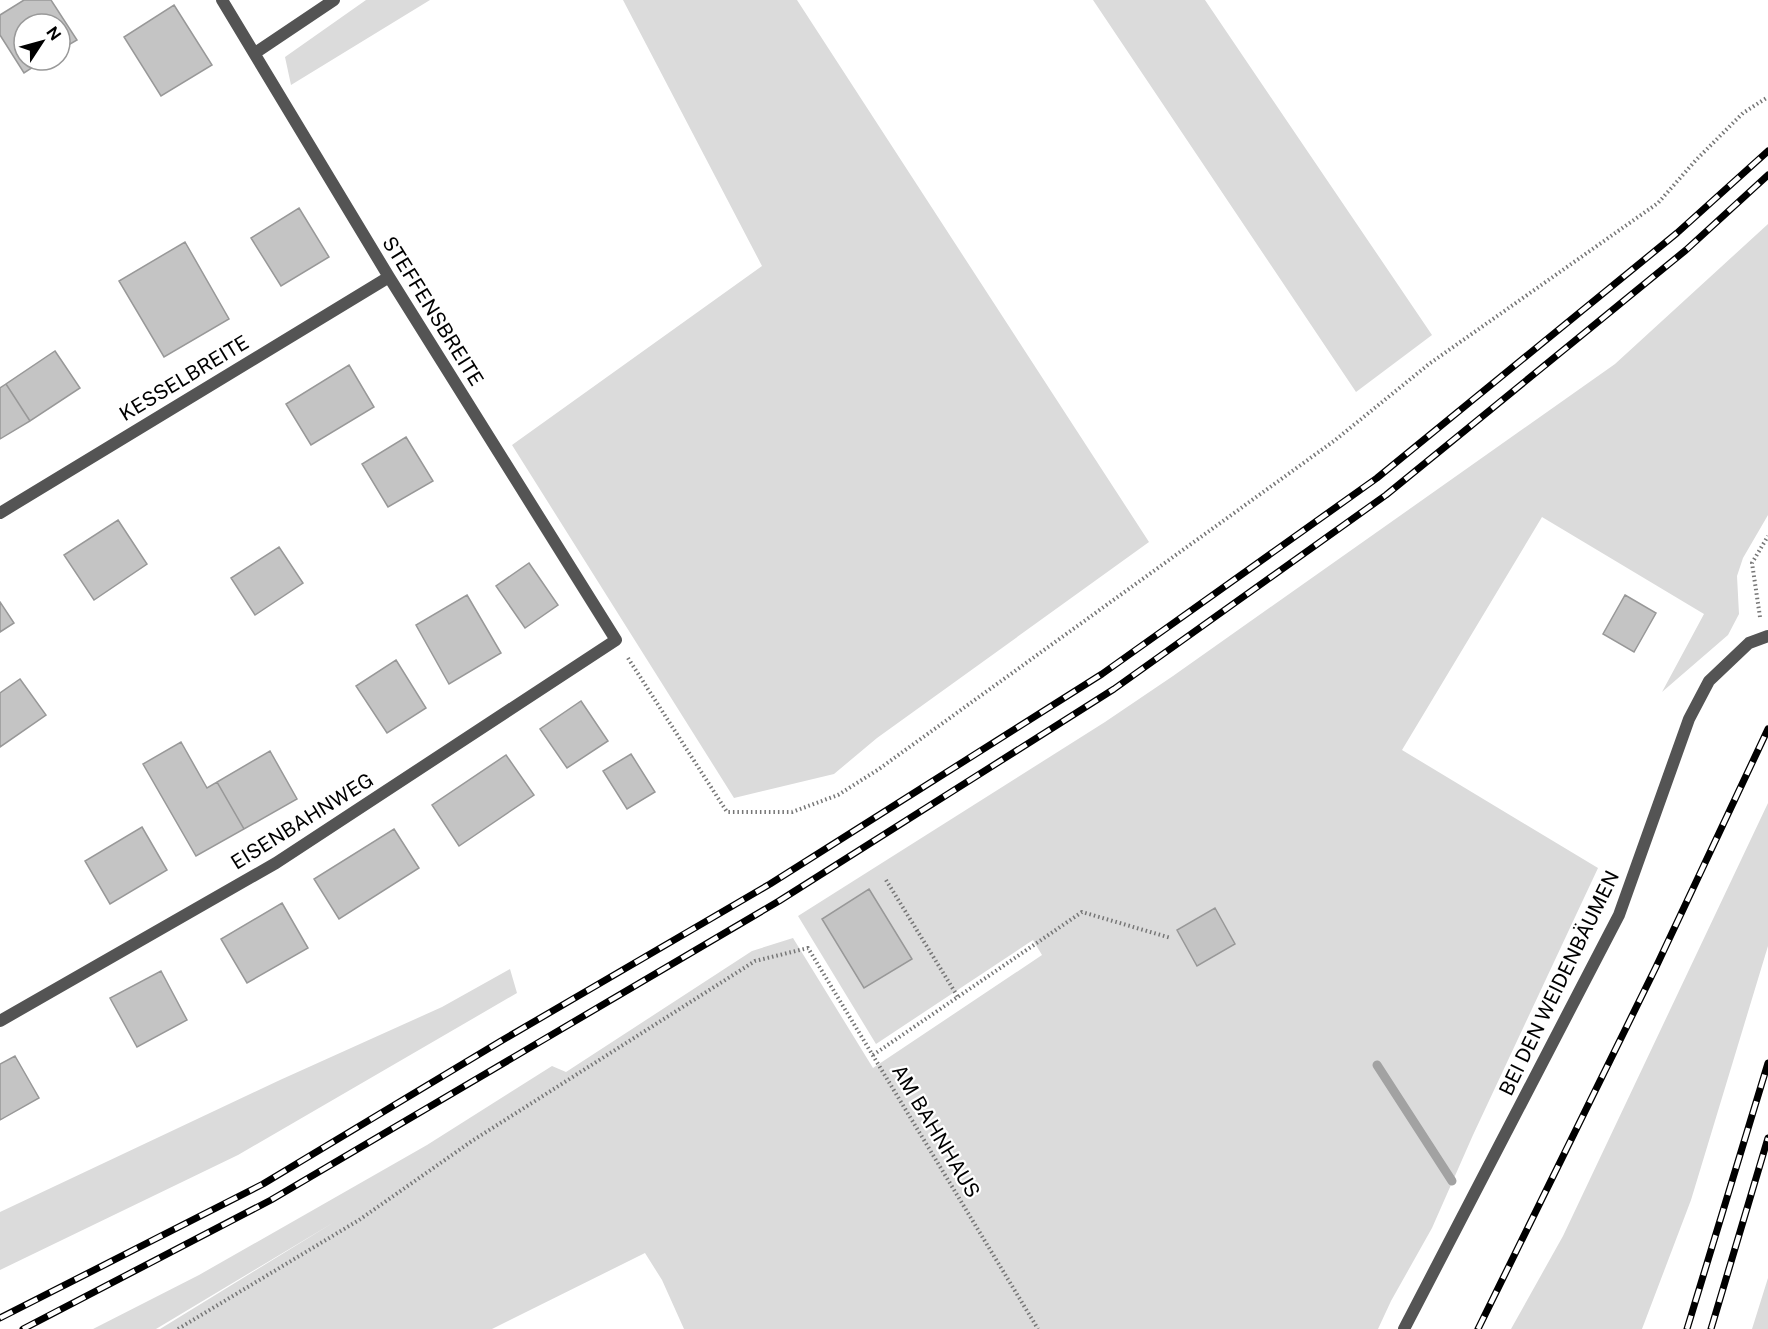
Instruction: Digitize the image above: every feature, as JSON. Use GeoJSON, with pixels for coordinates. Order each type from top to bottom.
{"type":"FeatureCollection","features":[{"type":"Feature","properties":{"kind":"street","name":"STEFFENSBREITE"},"geometry":{"type":"LineString","coordinates":[[222,0],[388,277],[616,640]]}},
{"type":"Feature","properties":{"kind":"street"},"geometry":{"type":"LineString","coordinates":[[255,54],[334,0]]}},
{"type":"Feature","properties":{"kind":"street","name":"KESSELBREITE"},"geometry":{"type":"LineString","coordinates":[[0,513],[388,277]]}},
{"type":"Feature","properties":{"kind":"street","name":"BEI DEN WEIDENBÄUMEN"},"geometry":{"type":"LineString","coordinates":[[1404,1329],[1619,915],[1689,719],[1709,681],[1749,643],[1766,637]]}},
{"type":"Feature","properties":{"kind":"street","name":"EISENBAHNWEG"},"geometry":{"type":"LineString","coordinates":[[0,1021],[276,862],[616,640]]}},
{"type":"Feature","properties":{"kind":"path"},"geometry":{"type":"LineString","coordinates":[[616,640],[726,812],[792,812],[838,795],[879,770],[1334,441],[1429,364],[1658,203],[1696,160],[1743,113],[1768,97]]}},
{"type":"Feature","properties":{"kind":"path"},"geometry":{"type":"LineString","coordinates":[[1766,637],[1752,563],[1768,536]]}},
{"type":"Feature","properties":{"kind":"path"},"geometry":{"type":"LineString","coordinates":[[886,880],[958,997]]}},
{"type":"Feature","properties":{"kind":"path"},"geometry":{"type":"LineString","coordinates":[[873,1055],[1082,912],[1171,938]]}},
{"type":"Feature","properties":{"kind":"path","name":"AM BAHNHAUS"},"geometry":{"type":"LineString","coordinates":[[178,1329],[359,1220],[472,1141],[755,961],[808,948],[1038,1329]]}},
{"type":"Feature","properties":{"kind":"shaded area"},"geometry":{"type":"Polygon","coordinates":[[[366,0],[430,0],[291,85],[285,57],[366,0]]]}},
{"type":"Feature","properties":{"kind":"shaded area"},"geometry":{"type":"Polygon","coordinates":[[[623,0],[797,0],[1149,542],[877,738],[834,774],[734,798],[512,445],[762,266],[623,0]]]}},
{"type":"Feature","properties":{"kind":"shaded area"},"geometry":{"type":"Polygon","coordinates":[[[1093,0],[1205,0],[1432,335],[1356,392],[1093,0]]]}},
{"type":"Feature","properties":{"kind":"shaded area"},"geometry":{"type":"Polygon","coordinates":[[[1768,224],[1768,515],[1743,558],[1737,576],[1739,614],[1728,635],[1662,692],[1704,614],[1542,517],[1402,750],[1598,868],[1432,1228],[1378,1329],[684,1329],[662,1280],[645,1253],[492,1329],[160,1329],[336,1221],[156,1329],[93,1329],[199,1275],[427,1145],[552,1066],[566,1072],[752,951],[793,938],[873,1068],[1042,955],[1033,940],[876,1044],[798,916],[1105,722],[1615,364],[1768,224]]]}},
{"type":"Feature","properties":{"kind":"shaded area"},"geometry":{"type":"Polygon","coordinates":[[[1768,803],[1768,946],[1691,1200],[1642,1329],[1511,1329],[1563,1236],[1768,803]]]}},
{"type":"Feature","properties":{"kind":"shaded area"},"geometry":{"type":"Polygon","coordinates":[[[510,969],[517,993],[238,1155],[0,1270],[0,1212],[280,1080],[442,1007],[510,969]]]}},
{"type":"Feature","properties":{"kind":"shaded area"},"geometry":{"type":"Polygon","coordinates":[[[1768,1278],[1768,1329],[1752,1329],[1768,1278]]]}},
{"type":"Feature","properties":{"kind":"building"},"geometry":{"type":"Polygon","coordinates":[[[24,0],[51,0],[59,12],[12,12],[12,54],[0,35],[0,15],[24,0]]]}},
{"type":"Feature","properties":{"kind":"building"},"geometry":{"type":"Polygon","coordinates":[[[174,5],[212,65],[161,96],[124,37],[174,5]]]}},
{"type":"Feature","properties":{"kind":"building"},"geometry":{"type":"Polygon","coordinates":[[[72,32],[77,40],[72,43],[72,32]]]}},
{"type":"Feature","properties":{"kind":"building"},"geometry":{"type":"Polygon","coordinates":[[[299,208],[329,257],[281,286],[251,238],[299,208]]]}},
{"type":"Feature","properties":{"kind":"building"},"geometry":{"type":"Polygon","coordinates":[[[185,242],[229,319],[164,357],[119,281],[185,242]]]}},
{"type":"Feature","properties":{"kind":"building"},"geometry":{"type":"Polygon","coordinates":[[[55,351],[80,388],[30,421],[6,384],[55,351]]]}},
{"type":"Feature","properties":{"kind":"building"},"geometry":{"type":"Polygon","coordinates":[[[349,365],[374,407],[311,445],[286,404],[349,365]]]}},
{"type":"Feature","properties":{"kind":"building"},"geometry":{"type":"Polygon","coordinates":[[[6,384],[30,421],[0,439],[0,388],[6,384]]]}},
{"type":"Feature","properties":{"kind":"building"},"geometry":{"type":"Polygon","coordinates":[[[406,437],[433,481],[388,507],[362,464],[406,437]]]}},
{"type":"Feature","properties":{"kind":"building"},"geometry":{"type":"Polygon","coordinates":[[[118,520],[147,564],[94,600],[64,555],[118,520]]]}},
{"type":"Feature","properties":{"kind":"building"},"geometry":{"type":"Polygon","coordinates":[[[279,547],[303,583],[255,615],[231,578],[279,547]]]}},
{"type":"Feature","properties":{"kind":"building"},"geometry":{"type":"Polygon","coordinates":[[[529,563],[558,605],[525,628],[496,586],[529,563]]]}},
{"type":"Feature","properties":{"kind":"building"},"geometry":{"type":"Polygon","coordinates":[[[467,595],[501,653],[449,684],[416,625],[467,595]]]}},
{"type":"Feature","properties":{"kind":"building"},"geometry":{"type":"Polygon","coordinates":[[[1625,595],[1656,613],[1634,652],[1603,634],[1625,595]]]}},
{"type":"Feature","properties":{"kind":"building"},"geometry":{"type":"Polygon","coordinates":[[[0,602],[14,623],[0,632],[0,602]]]}},
{"type":"Feature","properties":{"kind":"building"},"geometry":{"type":"Polygon","coordinates":[[[396,660],[426,708],[387,733],[356,686],[396,660]]]}},
{"type":"Feature","properties":{"kind":"building"},"geometry":{"type":"Polygon","coordinates":[[[20,679],[46,715],[0,747],[0,693],[20,679]]]}},
{"type":"Feature","properties":{"kind":"building"},"geometry":{"type":"Polygon","coordinates":[[[581,701],[608,741],[567,768],[540,729],[581,701]]]}},
{"type":"Feature","properties":{"kind":"building"},"geometry":{"type":"Polygon","coordinates":[[[181,742],[207,788],[217,782],[244,829],[196,856],[143,764],[181,742]]]}},
{"type":"Feature","properties":{"kind":"building"},"geometry":{"type":"Polygon","coordinates":[[[270,751],[297,799],[244,829],[217,782],[270,751]]]}},
{"type":"Feature","properties":{"kind":"building"},"geometry":{"type":"Polygon","coordinates":[[[631,754],[655,792],[627,809],[603,771],[631,754]]]}},
{"type":"Feature","properties":{"kind":"building"},"geometry":{"type":"Polygon","coordinates":[[[506,755],[534,795],[459,846],[432,805],[506,755]]]}},
{"type":"Feature","properties":{"kind":"building"},"geometry":{"type":"Polygon","coordinates":[[[142,827],[167,870],[110,904],[85,861],[142,827]]]}},
{"type":"Feature","properties":{"kind":"building"},"geometry":{"type":"Polygon","coordinates":[[[394,829],[419,868],[339,919],[314,879],[394,829]]]}},
{"type":"Feature","properties":{"kind":"building"},"geometry":{"type":"Polygon","coordinates":[[[869,889],[912,959],[864,988],[822,919],[869,889]]]}},
{"type":"Feature","properties":{"kind":"building"},"geometry":{"type":"Polygon","coordinates":[[[282,903],[308,948],[247,983],[221,939],[282,903]]]}},
{"type":"Feature","properties":{"kind":"building"},"geometry":{"type":"Polygon","coordinates":[[[1215,908],[1235,944],[1197,966],[1177,930],[1215,908]]]}},
{"type":"Feature","properties":{"kind":"building"},"geometry":{"type":"Polygon","coordinates":[[[161,971],[187,1020],[137,1047],[110,998],[161,971]]]}},
{"type":"Feature","properties":{"kind":"building"},"geometry":{"type":"Polygon","coordinates":[[[15,1056],[39,1098],[0,1120],[0,1064],[15,1056]]]}},
{"type":"Feature","properties":{"kind":"waterway"},"geometry":{"type":"LineString","coordinates":[[1377,1065],[1452,1181]]}},
{"type":"Feature","properties":{"kind":"railway"},"geometry":{"type":"LineString","coordinates":[[0,1318],[263,1184],[501,1041],[770,884],[1102,674],[1377,478],[1677,233],[1768,151]]}},
{"type":"Feature","properties":{"kind":"railway"},"geometry":{"type":"LineString","coordinates":[[23,1329],[271,1200],[779,901],[1114,689],[1386,495],[1686,250],[1768,175]]}},
{"type":"Feature","properties":{"kind":"railway"},"geometry":{"type":"LineString","coordinates":[[1478,1329],[1656,967],[1768,729]]}},
{"type":"Feature","properties":{"kind":"railway"},"geometry":{"type":"LineString","coordinates":[[1687,1329],[1768,1063]]}},
{"type":"Feature","properties":{"kind":"railway"},"geometry":{"type":"LineString","coordinates":[[1711,1329],[1768,1138]]}}]}
